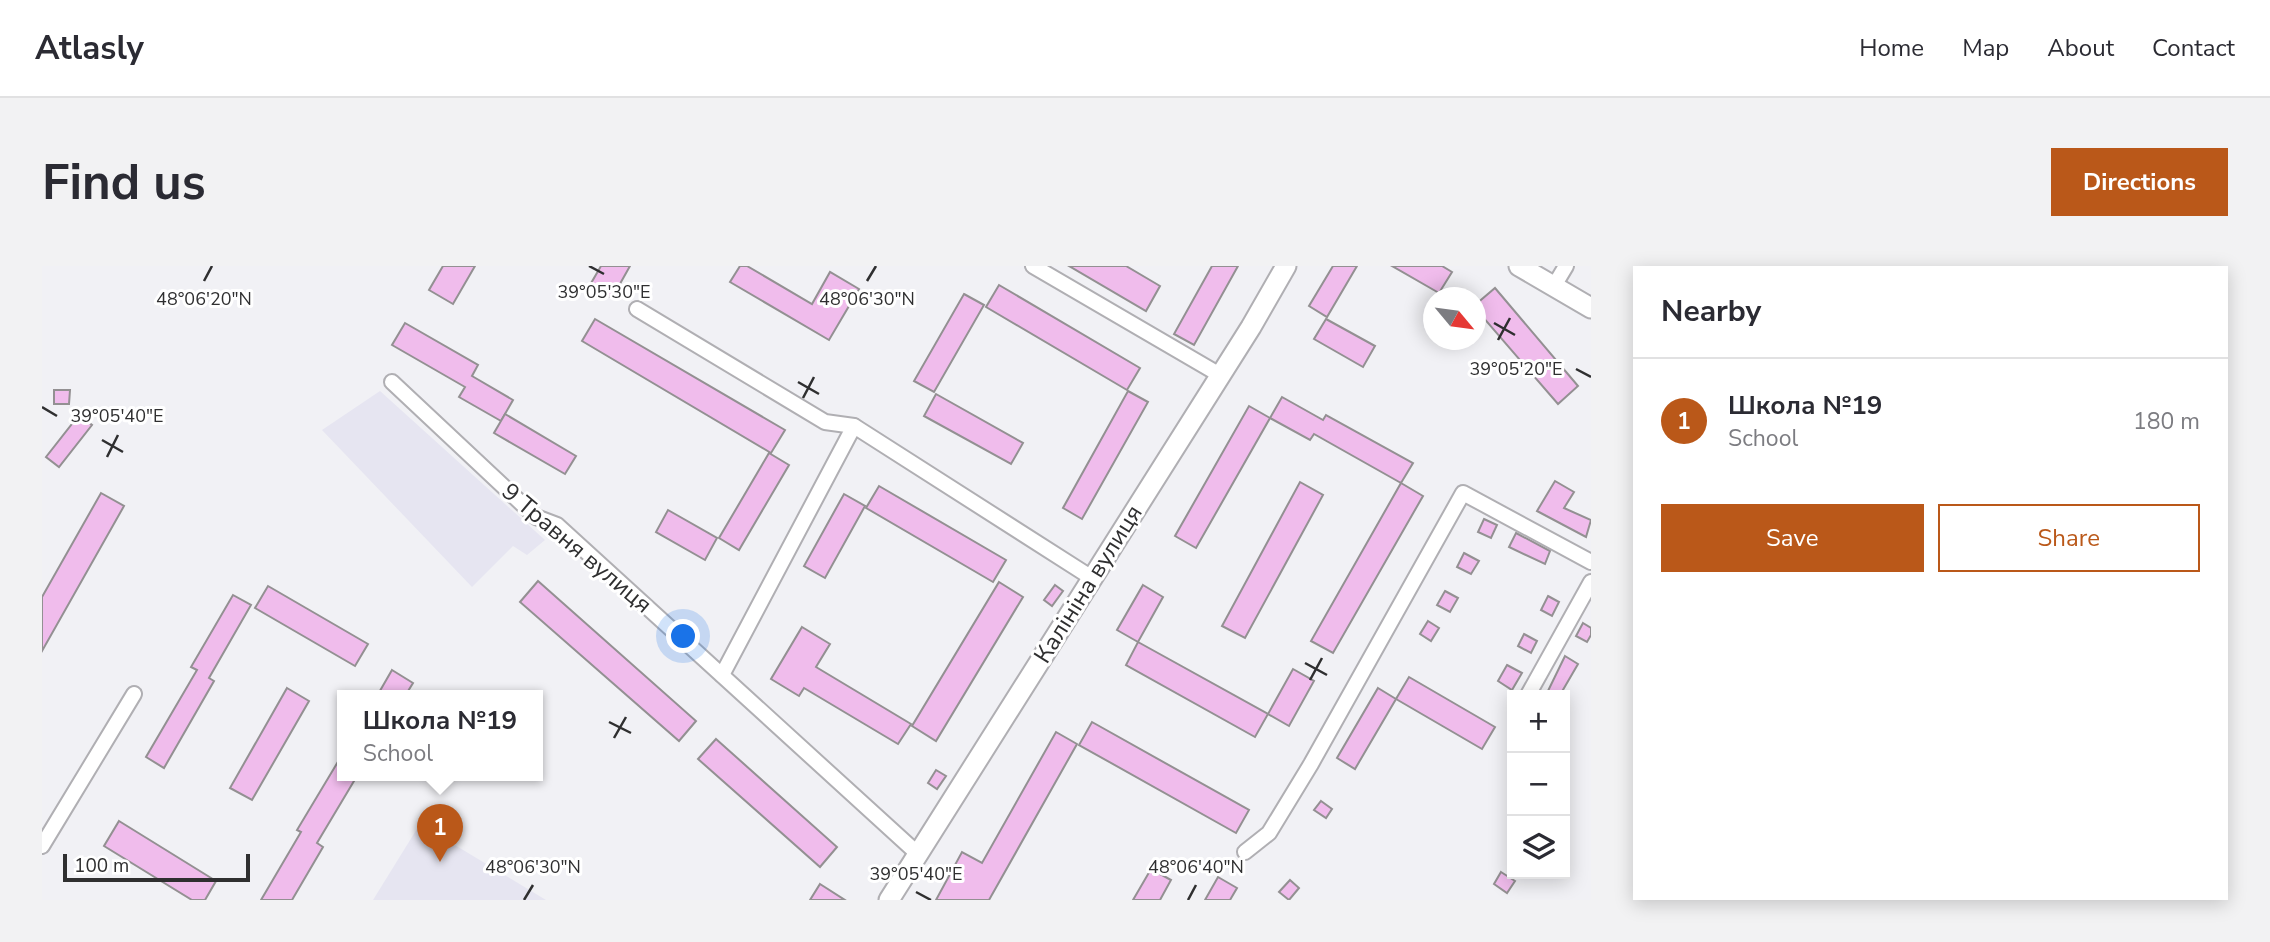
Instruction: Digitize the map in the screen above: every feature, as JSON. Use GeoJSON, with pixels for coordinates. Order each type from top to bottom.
{"type":"FeatureCollection","features":[{"type":"Feature","properties":{"kind":"street"},"geometry":{"type":"LineString","coordinates":[[1033,266],[1220,375]]}},
{"type":"Feature","properties":{"kind":"street","name":"Калініна вулиця"},"geometry":{"type":"LineString","coordinates":[[889,900],[1286,266]]}},
{"type":"Feature","properties":{"kind":"street"},"geometry":{"type":"LineString","coordinates":[[1519,266],[1591,308]]}},
{"type":"Feature","properties":{"kind":"street"},"geometry":{"type":"LineString","coordinates":[[1553,286],[1566,266]]}},
{"type":"Feature","properties":{"kind":"street"},"geometry":{"type":"LineString","coordinates":[[637,309],[825,422],[854,426],[1092,578]]}},
{"type":"Feature","properties":{"kind":"street","name":"9 Травня вулиця"},"geometry":{"type":"LineString","coordinates":[[392,382],[536,517],[557,525],[918,854]]}},
{"type":"Feature","properties":{"kind":"street"},"geometry":{"type":"LineString","coordinates":[[722,676],[854,426]]}},
{"type":"Feature","properties":{"kind":"street"},"geometry":{"type":"LineString","coordinates":[[1245,852],[1269,833],[1463,493],[1591,562]]}},
{"type":"Feature","properties":{"kind":"street"},"geometry":{"type":"LineString","coordinates":[[1531,690],[1591,582]]}},
{"type":"Feature","properties":{"kind":"street"},"geometry":{"type":"LineString","coordinates":[[42,846],[134,694]]}},
{"type":"Feature","properties":{"kind":"shaded area"},"geometry":{"type":"Polygon","coordinates":[[[380,391],[545,540],[527,555],[513,546],[472,587],[322,430],[380,391]]]}},
{"type":"Feature","properties":{"kind":"shaded area"},"geometry":{"type":"Polygon","coordinates":[[[420,824],[546,900],[373,900],[420,824]]]}},
{"type":"Feature","properties":{"kind":"building"},"geometry":{"type":"Polygon","coordinates":[[[443,266],[475,266],[453,304],[429,290],[443,266]]]}},
{"type":"Feature","properties":{"kind":"building"},"geometry":{"type":"Polygon","coordinates":[[[601,266],[630,266],[612,298],[590,285],[601,266]]]}},
{"type":"Feature","properties":{"kind":"building"},"geometry":{"type":"Polygon","coordinates":[[[740,266],[747,266],[812,304],[830,272],[859,289],[829,340],[730,282],[740,266]]]}},
{"type":"Feature","properties":{"kind":"building"},"geometry":{"type":"Polygon","coordinates":[[[1069,266],[1126,266],[1160,286],[1146,311],[1069,266]]]}},
{"type":"Feature","properties":{"kind":"building"},"geometry":{"type":"Polygon","coordinates":[[[1212,266],[1238,266],[1194,345],[1174,334],[1212,266]]]}},
{"type":"Feature","properties":{"kind":"building"},"geometry":{"type":"Polygon","coordinates":[[[1333,266],[1357,266],[1327,317],[1309,306],[1333,266]]]}},
{"type":"Feature","properties":{"kind":"building"},"geometry":{"type":"Polygon","coordinates":[[[1392,266],[1442,266],[1452,272],[1443,287],[1429,287],[1392,266]]]}},
{"type":"Feature","properties":{"kind":"building"},"geometry":{"type":"Polygon","coordinates":[[[999,285],[1140,368],[1127,390],[986,307],[999,285]]]}},
{"type":"Feature","properties":{"kind":"building"},"geometry":{"type":"Polygon","coordinates":[[[1495,288],[1578,386],[1558,404],[1486,321],[1486,296],[1495,288]]]}},
{"type":"Feature","properties":{"kind":"building"},"geometry":{"type":"Polygon","coordinates":[[[964,294],[984,305],[934,392],[914,381],[964,294]]]}},
{"type":"Feature","properties":{"kind":"building"},"geometry":{"type":"Polygon","coordinates":[[[595,319],[785,430],[771,453],[582,341],[595,319]]]}},
{"type":"Feature","properties":{"kind":"building"},"geometry":{"type":"Polygon","coordinates":[[[1326,319],[1375,346],[1363,367],[1314,339],[1326,319]]]}},
{"type":"Feature","properties":{"kind":"building"},"geometry":{"type":"Polygon","coordinates":[[[405,323],[478,365],[472,376],[513,400],[501,421],[459,397],[465,387],[392,345],[405,323]]]}},
{"type":"Feature","properties":{"kind":"building"},"geometry":{"type":"Polygon","coordinates":[[[54,390],[70,390],[69,404],[54,404],[54,390]]]}},
{"type":"Feature","properties":{"kind":"building"},"geometry":{"type":"Polygon","coordinates":[[[1128,391],[1148,402],[1082,519],[1063,508],[1128,391]]]}},
{"type":"Feature","properties":{"kind":"building"},"geometry":{"type":"Polygon","coordinates":[[[936,394],[1023,443],[1011,464],[924,416],[936,394]]]}},
{"type":"Feature","properties":{"kind":"building"},"geometry":{"type":"Polygon","coordinates":[[[1282,397],[1323,420],[1326,415],[1413,463],[1401,483],[1314,434],[1310,440],[1270,418],[1282,397]]]}},
{"type":"Feature","properties":{"kind":"building"},"geometry":{"type":"Polygon","coordinates":[[[1249,406],[1270,418],[1196,548],[1175,536],[1249,406]]]}},
{"type":"Feature","properties":{"kind":"building"},"geometry":{"type":"Polygon","coordinates":[[[505,414],[576,456],[565,474],[494,433],[505,414]]]}},
{"type":"Feature","properties":{"kind":"building"},"geometry":{"type":"Polygon","coordinates":[[[79,415],[92,425],[59,467],[46,457],[79,415]]]}},
{"type":"Feature","properties":{"kind":"building"},"geometry":{"type":"Polygon","coordinates":[[[769,453],[789,465],[739,550],[719,538],[769,453]]]}},
{"type":"Feature","properties":{"kind":"building"},"geometry":{"type":"Polygon","coordinates":[[[1555,481],[1574,492],[1564,508],[1591,520],[1586,537],[1537,511],[1555,481]]]}},
{"type":"Feature","properties":{"kind":"building"},"geometry":{"type":"Polygon","coordinates":[[[1300,482],[1323,495],[1245,638],[1222,626],[1300,482]]]}},
{"type":"Feature","properties":{"kind":"building"},"geometry":{"type":"Polygon","coordinates":[[[1401,483],[1423,496],[1333,653],[1311,641],[1401,483]]]}},
{"type":"Feature","properties":{"kind":"building"},"geometry":{"type":"Polygon","coordinates":[[[879,486],[1006,560],[993,582],[866,508],[879,486]]]}},
{"type":"Feature","properties":{"kind":"building"},"geometry":{"type":"Polygon","coordinates":[[[101,493],[124,506],[42,651],[42,597],[101,493]]]}},
{"type":"Feature","properties":{"kind":"building"},"geometry":{"type":"Polygon","coordinates":[[[844,494],[865,506],[825,578],[804,566],[844,494]]]}},
{"type":"Feature","properties":{"kind":"building"},"geometry":{"type":"Polygon","coordinates":[[[668,510],[717,538],[705,560],[656,532],[668,510]]]}},
{"type":"Feature","properties":{"kind":"building"},"geometry":{"type":"Polygon","coordinates":[[[1484,519],[1497,525],[1491,538],[1478,532],[1484,519]]]}},
{"type":"Feature","properties":{"kind":"building"},"geometry":{"type":"Polygon","coordinates":[[[1516,533],[1550,551],[1545,564],[1509,547],[1516,533]]]}},
{"type":"Feature","properties":{"kind":"building"},"geometry":{"type":"Polygon","coordinates":[[[1464,553],[1479,561],[1471,574],[1457,567],[1464,553]]]}},
{"type":"Feature","properties":{"kind":"building"},"geometry":{"type":"Polygon","coordinates":[[[538,581],[696,721],[679,741],[520,602],[538,581]]]}},
{"type":"Feature","properties":{"kind":"building"},"geometry":{"type":"Polygon","coordinates":[[[999,582],[1023,597],[936,741],[912,726],[999,582]]]}},
{"type":"Feature","properties":{"kind":"building"},"geometry":{"type":"Polygon","coordinates":[[[1055,585],[1063,591],[1052,606],[1044,600],[1055,585]]]}},
{"type":"Feature","properties":{"kind":"building"},"geometry":{"type":"Polygon","coordinates":[[[1143,585],[1163,597],[1138,642],[1117,630],[1143,585]]]}},
{"type":"Feature","properties":{"kind":"building"},"geometry":{"type":"Polygon","coordinates":[[[268,586],[368,644],[355,666],[255,608],[268,586]]]}},
{"type":"Feature","properties":{"kind":"building"},"geometry":{"type":"Polygon","coordinates":[[[1445,591],[1458,598],[1450,612],[1437,605],[1445,591]]]}},
{"type":"Feature","properties":{"kind":"building"},"geometry":{"type":"Polygon","coordinates":[[[233,595],[251,605],[209,678],[214,681],[164,768],[146,757],[197,670],[191,667],[233,595]]]}},
{"type":"Feature","properties":{"kind":"building"},"geometry":{"type":"Polygon","coordinates":[[[1548,596],[1559,602],[1552,616],[1541,610],[1548,596]]]}},
{"type":"Feature","properties":{"kind":"building"},"geometry":{"type":"Polygon","coordinates":[[[1428,621],[1439,628],[1431,641],[1420,634],[1428,621]]]}},
{"type":"Feature","properties":{"kind":"building"},"geometry":{"type":"Polygon","coordinates":[[[1583,623],[1591,628],[1587,642],[1576,636],[1583,623]]]}},
{"type":"Feature","properties":{"kind":"building"},"geometry":{"type":"Polygon","coordinates":[[[802,627],[830,644],[816,667],[911,724],[898,744],[804,688],[799,696],[771,679],[802,627]]]}},
{"type":"Feature","properties":{"kind":"building"},"geometry":{"type":"Polygon","coordinates":[[[1524,634],[1537,641],[1531,653],[1518,646],[1524,634]]]}},
{"type":"Feature","properties":{"kind":"building"},"geometry":{"type":"Polygon","coordinates":[[[1138,642],[1268,714],[1255,737],[1126,665],[1138,642]]]}},
{"type":"Feature","properties":{"kind":"building"},"geometry":{"type":"Polygon","coordinates":[[[1565,656],[1578,664],[1563,690],[1548,690],[1565,656]]]}},
{"type":"Feature","properties":{"kind":"building"},"geometry":{"type":"Polygon","coordinates":[[[1507,665],[1522,673],[1512,690],[1498,681],[1507,665]]]}},
{"type":"Feature","properties":{"kind":"building"},"geometry":{"type":"Polygon","coordinates":[[[1293,669],[1314,681],[1289,726],[1268,714],[1293,669]]]}},
{"type":"Feature","properties":{"kind":"building"},"geometry":{"type":"Polygon","coordinates":[[[392,670],[413,683],[409,690],[380,690],[392,670]]]}},
{"type":"Feature","properties":{"kind":"building"},"geometry":{"type":"Polygon","coordinates":[[[1409,677],[1495,727],[1482,749],[1396,699],[1409,677]]]}},
{"type":"Feature","properties":{"kind":"building"},"geometry":{"type":"Polygon","coordinates":[[[287,688],[309,701],[252,800],[230,788],[287,688]]]}},
{"type":"Feature","properties":{"kind":"building"},"geometry":{"type":"Polygon","coordinates":[[[1378,688],[1396,699],[1355,769],[1337,758],[1378,688]]]}},
{"type":"Feature","properties":{"kind":"building"},"geometry":{"type":"Polygon","coordinates":[[[1092,722],[1249,810],[1236,833],[1079,745],[1092,722]]]}},
{"type":"Feature","properties":{"kind":"building"},"geometry":{"type":"Polygon","coordinates":[[[1056,732],[1077,744],[989,900],[936,900],[962,852],[982,863],[1056,732]]]}},
{"type":"Feature","properties":{"kind":"building"},"geometry":{"type":"Polygon","coordinates":[[[716,739],[837,847],[820,867],[698,759],[716,739]]]}},
{"type":"Feature","properties":{"kind":"building"},"geometry":{"type":"Polygon","coordinates":[[[337,763],[337,781],[354,781],[317,843],[323,847],[292,900],[261,900],[301,832],[297,830],[337,763]]]}},
{"type":"Feature","properties":{"kind":"building"},"geometry":{"type":"Polygon","coordinates":[[[936,770],[946,776],[937,789],[928,783],[936,770]]]}},
{"type":"Feature","properties":{"kind":"building"},"geometry":{"type":"Polygon","coordinates":[[[1321,801],[1332,809],[1326,818],[1314,810],[1321,801]]]}},
{"type":"Feature","properties":{"kind":"building"},"geometry":{"type":"Polygon","coordinates":[[[119,821],[216,881],[205,900],[192,900],[104,846],[119,821]]]}},
{"type":"Feature","properties":{"kind":"building"},"geometry":{"type":"Polygon","coordinates":[[[1151,869],[1171,880],[1160,900],[1133,900],[1151,869]]]}},
{"type":"Feature","properties":{"kind":"building"},"geometry":{"type":"Polygon","coordinates":[[[1501,872],[1507,879],[1515,881],[1507,893],[1494,884],[1501,872]]]}},
{"type":"Feature","properties":{"kind":"building"},"geometry":{"type":"Polygon","coordinates":[[[1218,877],[1237,888],[1230,900],[1205,900],[1218,877]]]}},
{"type":"Feature","properties":{"kind":"building"},"geometry":{"type":"Polygon","coordinates":[[[1290,880],[1299,888],[1289,900],[1279,892],[1290,880]]]}},
{"type":"Feature","properties":{"kind":"building"},"geometry":{"type":"Polygon","coordinates":[[[820,884],[845,900],[810,900],[820,884]]]}},
{"type":"Feature","properties":{"kind":"place","name":"Школа №19"},"geometry":{"type":"Point","coordinates":[440,862]}}]}
